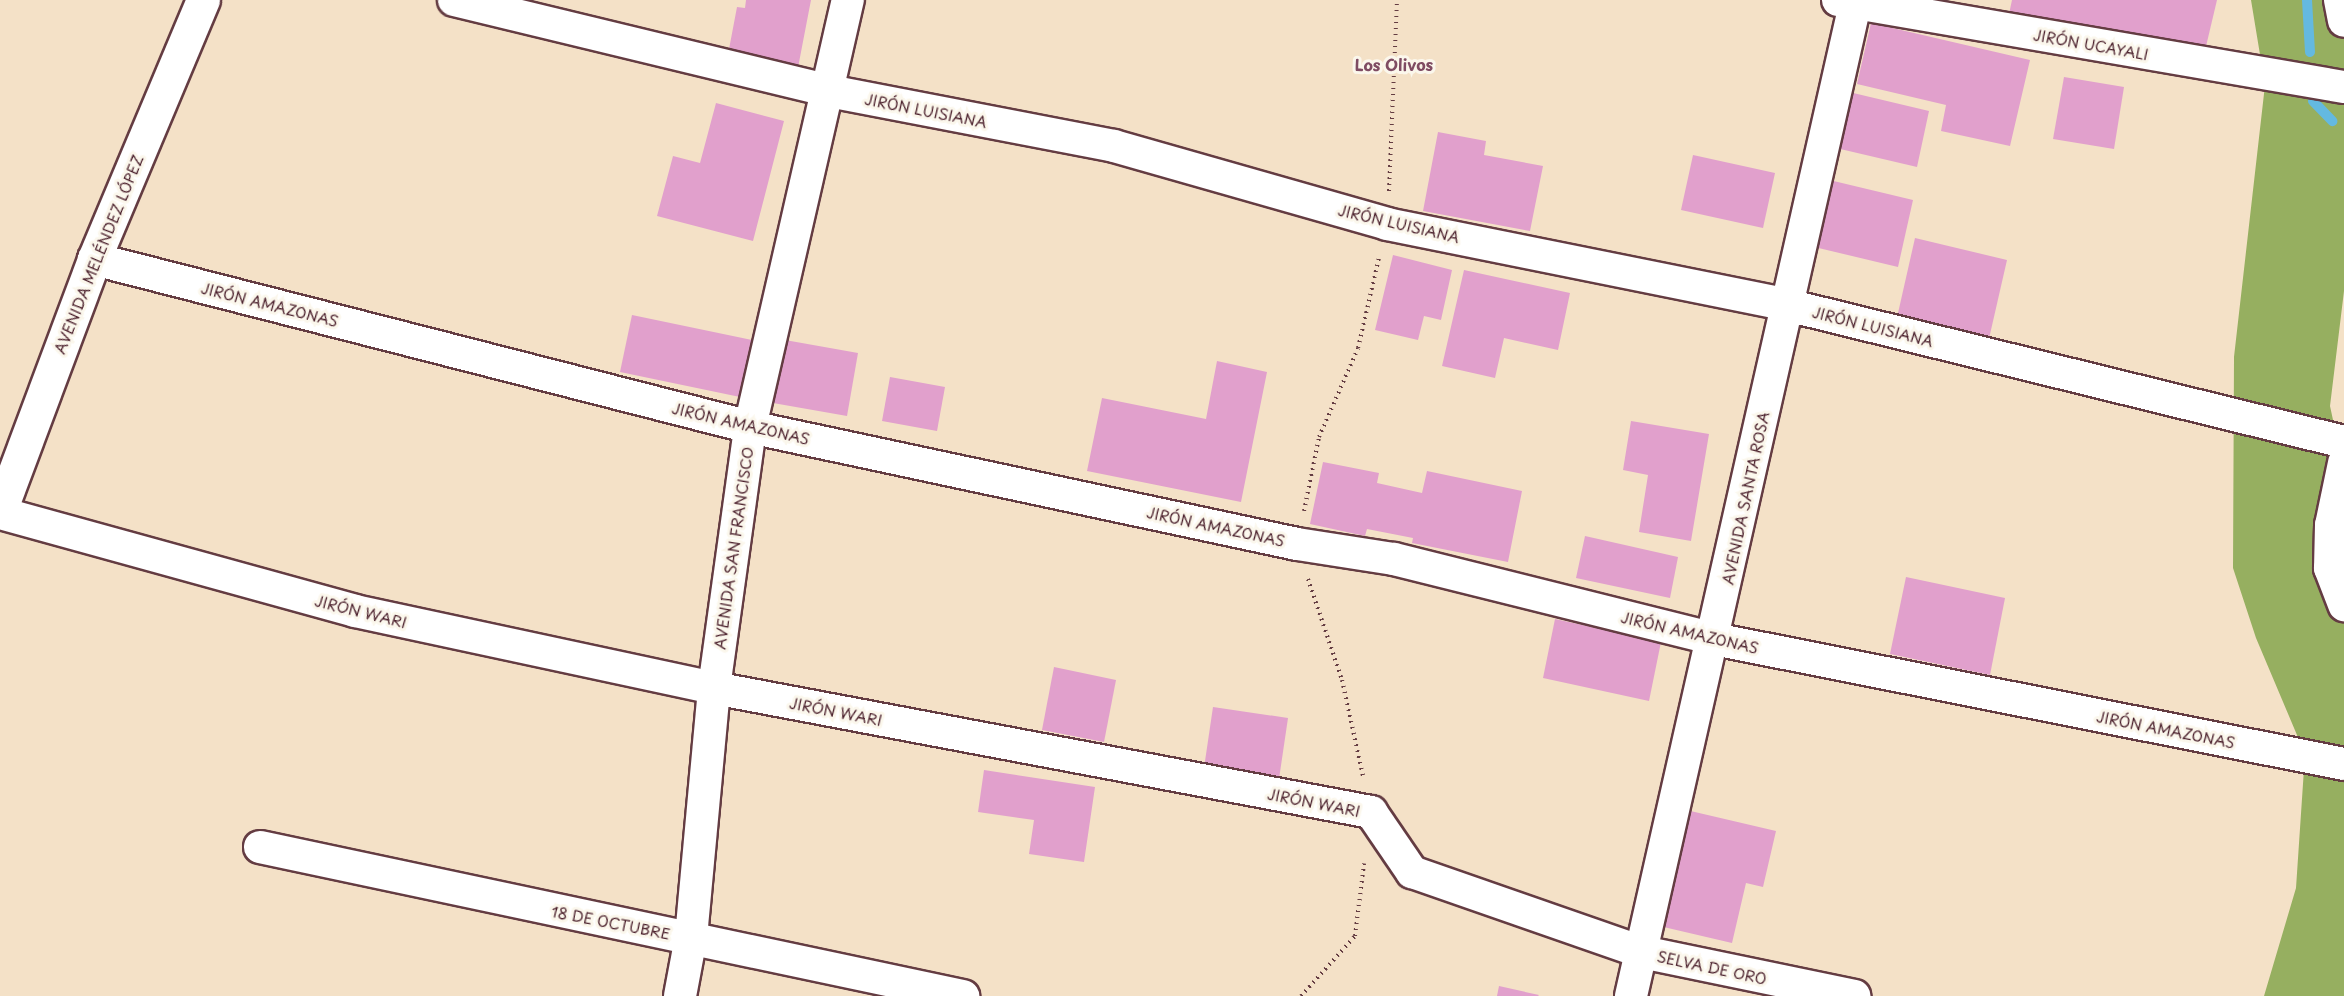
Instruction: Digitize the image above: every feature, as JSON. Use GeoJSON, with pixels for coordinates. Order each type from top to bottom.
{"type":"FeatureCollection","features":[{"type":"Feature","properties":{"kind":"street","name":"AVENIDA MELÉNDEZ LÓPEZ"},"geometry":{"type":"LineString","coordinates":[[0,512],[94,259],[203,0]]}},
{"type":"Feature","properties":{"kind":"street","name":"JIRÓN LUISIANA"},"geometry":{"type":"LineString","coordinates":[[454,0],[828,91],[1114,146],[1387,224],[1788,305],[2344,442]]}},
{"type":"Feature","properties":{"kind":"street","name":"AVENIDA SAN FRANCISCO"},"geometry":{"type":"LineString","coordinates":[[680,996],[691,937],[714,687],[750,427],[848,0]]}},
{"type":"Feature","properties":{"kind":"street"},"geometry":{"type":"LineString","coordinates":[[2340,0],[2344,21]]}},
{"type":"Feature","properties":{"kind":"street","name":"JIRÓN UCAYALI"},"geometry":{"type":"LineString","coordinates":[[1850,1],[2344,87]]}},
{"type":"Feature","properties":{"kind":"street","name":"AVENIDA SANTA ROSA"},"geometry":{"type":"LineString","coordinates":[[1631,996],[1714,639],[1788,305],[1850,1]]}},
{"type":"Feature","properties":{"kind":"street","name":"JIRÓN AMAZONAS"},"geometry":{"type":"LineString","coordinates":[[94,259],[750,427],[1297,544],[1394,559],[1714,639],[2344,764]]}},
{"type":"Feature","properties":{"kind":"street"},"geometry":{"type":"LineString","coordinates":[[2344,463],[2331,525],[2331,568],[2344,605]]}},
{"type":"Feature","properties":{"kind":"street","name":"JIRÓN WARI"},"geometry":{"type":"LineString","coordinates":[[0,512],[355,611],[714,687],[1371,813],[1412,872],[1642,952]]}},
{"type":"Feature","properties":{"kind":"street","name":"18 DE OCTUBRE"},"geometry":{"type":"LineString","coordinates":[[260,847],[479,896],[691,937],[963,996]]}},
{"type":"Feature","properties":{"kind":"street","name":"SELVA DE ORO"},"geometry":{"type":"LineString","coordinates":[[1642,952],[1854,996]]}},
{"type":"Feature","properties":{"kind":"path"},"geometry":{"type":"LineString","coordinates":[[1301,996],[1355,936],[1371,813],[1342,681],[1297,544],[1319,438],[1358,348],[1387,224],[1397,0]]}},
{"type":"Feature","properties":{"kind":"green space"},"geometry":{"type":"Polygon","coordinates":[[[2251,0],[2344,0],[2344,291],[2330,406],[2344,471],[2344,996],[2264,996],[2296,888],[2305,754],[2256,638],[2233,568],[2234,357],[2265,85],[2251,0]]]}},
{"type":"Feature","properties":{"kind":"building"},"geometry":{"type":"Polygon","coordinates":[[[746,0],[811,0],[796,78],[726,65],[737,7],[745,8],[746,0]]]}},
{"type":"Feature","properties":{"kind":"building"},"geometry":{"type":"Polygon","coordinates":[[[2012,0],[2217,0],[2203,59],[2009,14],[2012,0]]]}},
{"type":"Feature","properties":{"kind":"building"},"geometry":{"type":"Polygon","coordinates":[[[1871,23],[2030,60],[2010,146],[1941,131],[1946,105],[1857,84],[1871,23]]]}},
{"type":"Feature","properties":{"kind":"building"},"geometry":{"type":"Polygon","coordinates":[[[2064,77],[2124,87],[2114,149],[2053,139],[2064,77]]]}},
{"type":"Feature","properties":{"kind":"building"},"geometry":{"type":"Polygon","coordinates":[[[1849,92],[1929,111],[1917,167],[1836,148],[1849,92]]]}},
{"type":"Feature","properties":{"kind":"building"},"geometry":{"type":"Polygon","coordinates":[[[716,103],[784,121],[753,241],[657,216],[673,156],[700,163],[716,103]]]}},
{"type":"Feature","properties":{"kind":"building"},"geometry":{"type":"Polygon","coordinates":[[[1438,132],[1486,141],[1484,155],[1543,166],[1530,231],[1423,211],[1438,132]]]}},
{"type":"Feature","properties":{"kind":"building"},"geometry":{"type":"Polygon","coordinates":[[[1693,155],[1775,173],[1763,228],[1681,210],[1693,155]]]}},
{"type":"Feature","properties":{"kind":"building"},"geometry":{"type":"Polygon","coordinates":[[[1821,178],[1913,200],[1898,267],[1806,245],[1821,178]]]}},
{"type":"Feature","properties":{"kind":"building"},"geometry":{"type":"Polygon","coordinates":[[[1915,238],[2007,260],[1988,343],[1896,322],[1915,238]]]}},
{"type":"Feature","properties":{"kind":"building"},"geometry":{"type":"Polygon","coordinates":[[[1393,255],[1452,270],[1441,320],[1424,316],[1418,340],[1375,330],[1393,255]]]}},
{"type":"Feature","properties":{"kind":"building"},"geometry":{"type":"Polygon","coordinates":[[[1464,270],[1570,293],[1558,350],[1504,338],[1495,378],[1442,366],[1464,270]]]}},
{"type":"Feature","properties":{"kind":"building"},"geometry":{"type":"Polygon","coordinates":[[[632,315],[752,340],[740,397],[620,372],[632,315]]]}},
{"type":"Feature","properties":{"kind":"building"},"geometry":{"type":"Polygon","coordinates":[[[785,340],[858,353],[847,416],[773,403],[785,340]]]}},
{"type":"Feature","properties":{"kind":"building"},"geometry":{"type":"Polygon","coordinates":[[[1217,361],[1267,372],[1241,502],[1087,471],[1102,398],[1206,419],[1217,361]]]}},
{"type":"Feature","properties":{"kind":"building"},"geometry":{"type":"Polygon","coordinates":[[[890,377],[945,387],[937,431],[882,421],[890,377]]]}},
{"type":"Feature","properties":{"kind":"building"},"geometry":{"type":"Polygon","coordinates":[[[1631,421],[1709,434],[1691,541],[1639,532],[1648,475],[1623,470],[1631,421]]]}},
{"type":"Feature","properties":{"kind":"building"},"geometry":{"type":"Polygon","coordinates":[[[1323,462],[1379,473],[1377,483],[1422,493],[1427,471],[1522,491],[1508,562],[1412,543],[1413,538],[1367,529],[1365,536],[1310,524],[1323,462]]]}},
{"type":"Feature","properties":{"kind":"building"},"geometry":{"type":"Polygon","coordinates":[[[1585,536],[1678,557],[1670,598],[1576,578],[1585,536]]]}},
{"type":"Feature","properties":{"kind":"building"},"geometry":{"type":"Polygon","coordinates":[[[1906,577],[2005,598],[1990,675],[1890,654],[1906,577]]]}},
{"type":"Feature","properties":{"kind":"building"},"geometry":{"type":"Polygon","coordinates":[[[1555,619],[1661,642],[1649,701],[1543,678],[1555,619]]]}},
{"type":"Feature","properties":{"kind":"building"},"geometry":{"type":"Polygon","coordinates":[[[1054,667],[1116,680],[1104,742],[1042,730],[1054,667]]]}},
{"type":"Feature","properties":{"kind":"building"},"geometry":{"type":"Polygon","coordinates":[[[1213,707],[1288,718],[1279,779],[1204,768],[1213,707]]]}},
{"type":"Feature","properties":{"kind":"building"},"geometry":{"type":"Polygon","coordinates":[[[984,770],[1095,787],[1084,862],[1029,854],[1034,820],[978,812],[984,770]]]}},
{"type":"Feature","properties":{"kind":"building"},"geometry":{"type":"Polygon","coordinates":[[[1682,809],[1776,831],[1763,887],[1746,883],[1732,943],[1655,925],[1682,809]]]}},
{"type":"Feature","properties":{"kind":"building"},"geometry":{"type":"Polygon","coordinates":[[[1499,986],[1539,995],[1497,996],[1499,986]]]}},
{"type":"Feature","properties":{"kind":"waterway"},"geometry":{"type":"LineString","coordinates":[[2307,0],[2310,52]]}},
{"type":"Feature","properties":{"kind":"waterway"},"geometry":{"type":"LineString","coordinates":[[2313,101],[2332,121]]}},
{"type":"Feature","properties":{"kind":"district","name":"Los Olivos"},"geometry":{"type":"Point","coordinates":[1394,64]}}]}
